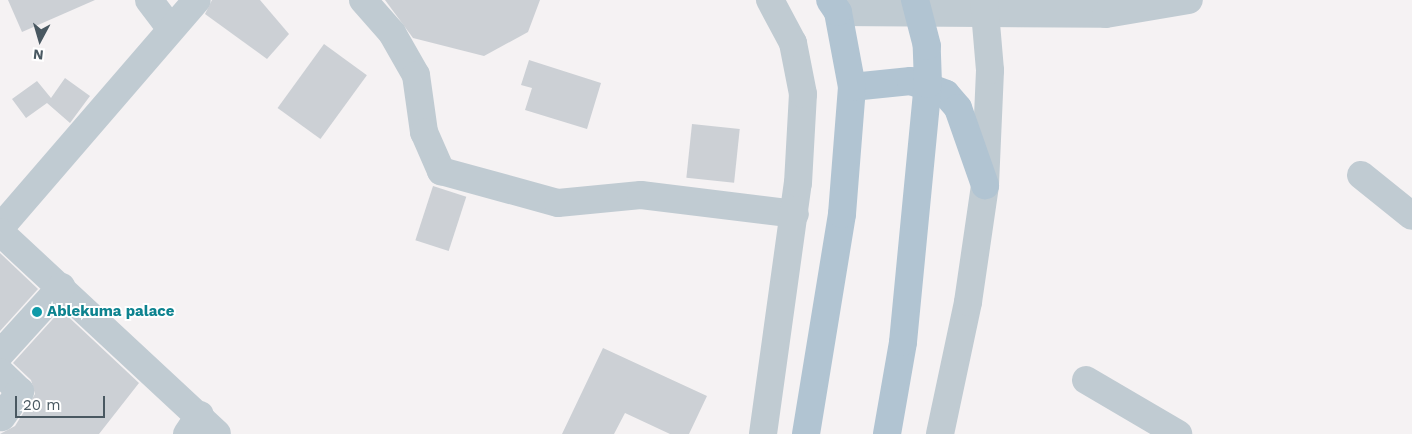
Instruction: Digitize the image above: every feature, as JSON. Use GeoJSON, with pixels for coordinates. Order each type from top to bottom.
{"type":"FeatureCollection","features":[{"type":"Feature","properties":{"kind":"main road"},"geometry":{"type":"LineString","coordinates":[[806,434],[842,214],[852,87],[834,6]]}},
{"type":"Feature","properties":{"kind":"main road"},"geometry":{"type":"LineString","coordinates":[[887,434],[903,342],[928,84],[918,8]]}},
{"type":"Feature","properties":{"kind":"main road"},"geometry":{"type":"LineString","coordinates":[[852,87],[911,81],[928,84],[958,108],[985,185]]}},
{"type":"Feature","properties":{"kind":"street"},"geometry":{"type":"LineString","coordinates":[[149,0],[169,27]]}},
{"type":"Feature","properties":{"kind":"street"},"geometry":{"type":"LineString","coordinates":[[197,0],[169,27],[0,230],[61,287],[201,428]]}},
{"type":"Feature","properties":{"kind":"street"},"geometry":{"type":"LineString","coordinates":[[363,0],[392,33],[416,75],[424,132],[441,171],[558,203],[641,195],[795,214]]}},
{"type":"Feature","properties":{"kind":"street"},"geometry":{"type":"LineString","coordinates":[[834,6],[987,7],[1106,14],[1189,0]]}},
{"type":"Feature","properties":{"kind":"street"},"geometry":{"type":"LineString","coordinates":[[763,434],[795,214],[803,94],[798,59],[772,2]]}},
{"type":"Feature","properties":{"kind":"street"},"geometry":{"type":"LineString","coordinates":[[940,434],[968,302],[985,185],[987,7]]}},
{"type":"Feature","properties":{"kind":"street"},"geometry":{"type":"LineString","coordinates":[[1361,175],[1412,216]]}},
{"type":"Feature","properties":{"kind":"street"},"geometry":{"type":"LineString","coordinates":[[0,354],[61,287]]}},
{"type":"Feature","properties":{"kind":"street"},"geometry":{"type":"LineString","coordinates":[[0,372],[20,391],[2,417]]}},
{"type":"Feature","properties":{"kind":"street"},"geometry":{"type":"LineString","coordinates":[[1086,380],[1178,434]]}},
{"type":"Feature","properties":{"kind":"building"},"geometry":{"type":"Polygon","coordinates":[[[8,0],[95,0],[22,32],[8,0]]]}},
{"type":"Feature","properties":{"kind":"building"},"geometry":{"type":"Polygon","coordinates":[[[212,0],[260,0],[289,34],[267,59],[205,14],[212,0]]]}},
{"type":"Feature","properties":{"kind":"building"},"geometry":{"type":"Polygon","coordinates":[[[385,0],[540,0],[528,32],[484,56],[413,38],[385,0]]]}},
{"type":"Feature","properties":{"kind":"building"},"geometry":{"type":"Polygon","coordinates":[[[324,44],[367,75],[320,139],[278,108],[324,44]]]}},
{"type":"Feature","properties":{"kind":"building"},"geometry":{"type":"Polygon","coordinates":[[[529,60],[601,83],[587,129],[525,110],[532,88],[521,85],[529,60]]]}},
{"type":"Feature","properties":{"kind":"building"},"geometry":{"type":"Polygon","coordinates":[[[65,78],[90,96],[70,123],[47,103],[26,118],[12,99],[37,81],[51,98],[65,78]]]}},
{"type":"Feature","properties":{"kind":"building"},"geometry":{"type":"Polygon","coordinates":[[[692,124],[740,129],[734,183],[686,178],[692,124]]]}},
{"type":"Feature","properties":{"kind":"building"},"geometry":{"type":"Polygon","coordinates":[[[433,186],[466,197],[449,251],[415,240],[433,186]]]}},
{"type":"Feature","properties":{"kind":"building"},"geometry":{"type":"Polygon","coordinates":[[[0,253],[38,289],[0,331],[0,253]]]}},
{"type":"Feature","properties":{"kind":"building"},"geometry":{"type":"Polygon","coordinates":[[[61,310],[139,383],[99,434],[0,434],[15,426],[35,394],[31,380],[13,363],[61,310]]]}},
{"type":"Feature","properties":{"kind":"building"},"geometry":{"type":"Polygon","coordinates":[[[603,348],[707,396],[689,434],[670,434],[625,413],[614,434],[562,434],[603,348]]]}},
{"type":"Feature","properties":{"kind":"place","name":"Ablekuma palace"},"geometry":{"type":"Point","coordinates":[37,312]}}]}
